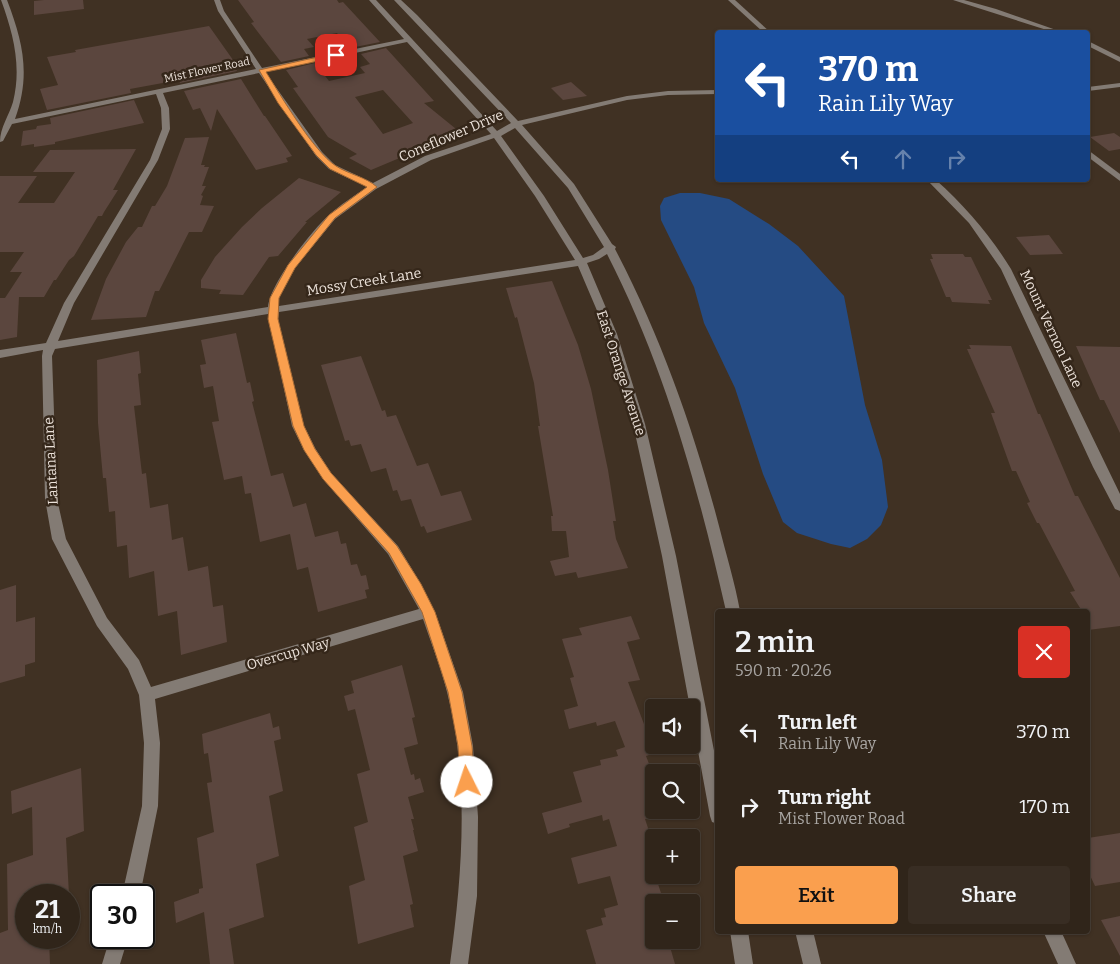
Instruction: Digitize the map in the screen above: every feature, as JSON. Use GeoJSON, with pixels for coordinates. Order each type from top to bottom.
{"type":"FeatureCollection","features":[{"type":"Feature","properties":{"kind":"street"},"geometry":{"type":"LineString","coordinates":[[0,139],[10,122],[20,95],[22,65],[4,0]]}},
{"type":"Feature","properties":{"kind":"street"},"geometry":{"type":"LineString","coordinates":[[217,0],[223,14],[262,70],[282,103],[319,154],[332,167],[373,187]]}},
{"type":"Feature","properties":{"kind":"street","name":"East Orange Avenue"},"geometry":{"type":"LineString","coordinates":[[372,0],[496,135],[539,196],[581,262],[612,334],[639,424],[669,556],[715,800]]}},
{"type":"Feature","properties":{"kind":"street"},"geometry":{"type":"LineString","coordinates":[[397,0],[434,35],[516,124],[575,192],[611,247],[663,362],[714,526],[733,609]]}},
{"type":"Feature","properties":{"kind":"street"},"geometry":{"type":"LineString","coordinates":[[731,0],[765,30]]}},
{"type":"Feature","properties":{"kind":"street"},"geometry":{"type":"LineString","coordinates":[[956,0],[1003,13],[1052,30]]}},
{"type":"Feature","properties":{"kind":"street","name":"Mist Flower Road"},"geometry":{"type":"LineString","coordinates":[[10,122],[408,40]]}},
{"type":"Feature","properties":{"kind":"street"},"geometry":{"type":"LineString","coordinates":[[1090,45],[1120,60]]}},
{"type":"Feature","properties":{"kind":"street"},"geometry":{"type":"LineString","coordinates":[[1090,90],[1120,85]]}},
{"type":"Feature","properties":{"kind":"street","name":"Lantana Lane"},"geometry":{"type":"LineString","coordinates":[[133,884],[150,806],[152,742],[147,695],[134,665],[102,622],[60,539],[51,499],[47,356],[68,304],[154,160],[166,129],[165,108],[159,92]]}},
{"type":"Feature","properties":{"kind":"street","name":"Coneflower Drive"},"geometry":{"type":"LineString","coordinates":[[459,964],[468,896],[470,817],[465,746],[455,692],[428,612],[416,588],[393,550],[327,476],[310,450],[298,426],[273,319],[274,298],[291,267],[332,217],[373,187],[428,158],[496,135],[516,124],[627,98],[668,93],[715,92]]}},
{"type":"Feature","properties":{"kind":"street"},"geometry":{"type":"LineString","coordinates":[[483,122],[516,124]]}},
{"type":"Feature","properties":{"kind":"street"},"geometry":{"type":"LineString","coordinates":[[1090,155],[1120,178]]}},
{"type":"Feature","properties":{"kind":"street","name":"Mount Vernon Lane"},"geometry":{"type":"LineString","coordinates":[[933,182],[972,219],[1002,262],[1098,467],[1120,506]]}},
{"type":"Feature","properties":{"kind":"street","name":"Mossy Creek Lane"},"geometry":{"type":"LineString","coordinates":[[0,354],[581,262],[596,257],[611,247]]}},
{"type":"Feature","properties":{"kind":"street","name":"Overcup Way"},"geometry":{"type":"LineString","coordinates":[[147,695],[428,612]]}},
{"type":"Feature","properties":{"kind":"street"},"geometry":{"type":"LineString","coordinates":[[739,934],[744,964]]}},
{"type":"Feature","properties":{"kind":"street"},"geometry":{"type":"LineString","coordinates":[[805,934],[812,964]]}},
{"type":"Feature","properties":{"kind":"street"},"geometry":{"type":"LineString","coordinates":[[1053,934],[1067,964]]}},
{"type":"Feature","properties":{"kind":"street"},"geometry":{"type":"LineString","coordinates":[[111,964],[115,949]]}},
{"type":"Feature","properties":{"kind":"water"},"geometry":{"type":"Polygon","coordinates":[[[680,193],[700,193],[729,199],[769,224],[798,246],[844,296],[865,405],[882,460],[888,507],[881,525],[867,539],[850,548],[797,533],[783,522],[763,474],[735,388],[704,323],[694,287],[661,220],[660,206],[664,198],[680,193]]]}},
{"type":"Feature","properties":{"kind":"building"},"geometry":{"type":"Polygon","coordinates":[[[83,0],[84,9],[34,15],[34,1],[83,0]]]}},
{"type":"Feature","properties":{"kind":"building"},"geometry":{"type":"Polygon","coordinates":[[[238,0],[337,0],[339,3],[343,2],[380,42],[355,47],[348,39],[343,40],[337,33],[307,39],[314,47],[304,49],[309,56],[281,62],[251,23],[254,22],[238,0]]]}},
{"type":"Feature","properties":{"kind":"building"},"geometry":{"type":"Polygon","coordinates":[[[209,26],[238,67],[235,68],[237,71],[180,83],[179,80],[130,89],[131,93],[47,110],[40,89],[58,85],[47,57],[76,52],[75,50],[209,26]]]}},
{"type":"Feature","properties":{"kind":"building"},"geometry":{"type":"Polygon","coordinates":[[[386,48],[434,101],[424,103],[461,133],[435,141],[439,144],[421,149],[371,170],[349,158],[357,154],[328,137],[293,88],[298,87],[286,70],[315,63],[329,81],[365,73],[360,67],[370,64],[361,54],[386,48]],[[383,90],[355,97],[383,134],[413,123],[383,90]]]}},
{"type":"Feature","properties":{"kind":"building"},"geometry":{"type":"Polygon","coordinates":[[[241,79],[292,156],[286,158],[288,162],[256,170],[217,109],[211,131],[200,108],[193,110],[184,91],[241,79]]]}},
{"type":"Feature","properties":{"kind":"building"},"geometry":{"type":"Polygon","coordinates":[[[571,82],[587,96],[563,100],[551,88],[571,82]]]}},
{"type":"Feature","properties":{"kind":"building"},"geometry":{"type":"Polygon","coordinates":[[[134,100],[144,123],[55,142],[55,144],[34,147],[34,144],[21,146],[23,131],[51,124],[50,118],[134,100]]]}},
{"type":"Feature","properties":{"kind":"building"},"geometry":{"type":"Polygon","coordinates":[[[1114,133],[1120,137],[1120,149],[1109,151],[1090,137],[1114,133]]]}},
{"type":"Feature","properties":{"kind":"building"},"geometry":{"type":"Polygon","coordinates":[[[209,137],[201,165],[209,167],[202,186],[206,186],[201,195],[203,196],[200,205],[214,206],[202,232],[189,232],[159,291],[155,291],[146,317],[91,320],[106,279],[126,242],[138,227],[142,227],[152,206],[155,206],[167,186],[185,138],[209,137]]]}},
{"type":"Feature","properties":{"kind":"building"},"geometry":{"type":"Polygon","coordinates":[[[136,149],[113,190],[118,190],[102,216],[98,216],[74,256],[69,260],[56,280],[54,280],[44,297],[19,297],[17,337],[0,340],[0,298],[5,298],[22,272],[10,272],[24,252],[0,252],[0,176],[37,176],[18,203],[54,203],[75,172],[33,172],[50,150],[136,149]]]}},
{"type":"Feature","properties":{"kind":"building"},"geometry":{"type":"Polygon","coordinates":[[[299,178],[341,192],[305,222],[307,222],[278,256],[269,257],[243,295],[219,294],[221,290],[201,288],[201,280],[215,257],[262,208],[299,178]]]}},
{"type":"Feature","properties":{"kind":"building"},"geometry":{"type":"Polygon","coordinates":[[[1049,235],[1063,254],[1030,255],[1016,237],[1049,235]]]}},
{"type":"Feature","properties":{"kind":"building"},"geometry":{"type":"Polygon","coordinates":[[[931,254],[963,254],[965,257],[971,257],[992,300],[988,300],[990,304],[952,302],[950,297],[946,297],[930,259],[933,259],[931,254]]]}},
{"type":"Feature","properties":{"kind":"building"},"geometry":{"type":"Polygon","coordinates":[[[552,281],[578,345],[591,389],[608,470],[616,521],[613,521],[616,539],[628,568],[578,578],[576,572],[555,576],[550,561],[569,557],[566,531],[552,531],[551,516],[553,516],[538,426],[540,426],[534,383],[517,317],[515,318],[506,288],[552,281]]]}},
{"type":"Feature","properties":{"kind":"building"},"geometry":{"type":"Polygon","coordinates":[[[236,333],[247,383],[250,382],[254,401],[252,402],[271,476],[283,473],[293,507],[306,503],[315,537],[338,531],[341,544],[346,543],[351,565],[357,564],[361,576],[366,575],[369,589],[365,590],[367,598],[318,612],[308,567],[297,570],[290,534],[260,542],[251,493],[245,494],[242,476],[224,480],[212,422],[219,421],[213,386],[204,388],[200,365],[206,364],[201,340],[236,333]]]}},
{"type":"Feature","properties":{"kind":"building"},"geometry":{"type":"Polygon","coordinates":[[[969,345],[1011,346],[1038,414],[1040,414],[1075,496],[1078,496],[1120,578],[1120,626],[1090,630],[1090,609],[1081,609],[1070,592],[1075,591],[1027,503],[1030,502],[1016,471],[1012,471],[991,413],[995,413],[967,349],[971,349],[969,345]]]}},
{"type":"Feature","properties":{"kind":"building"},"geometry":{"type":"Polygon","coordinates":[[[1076,346],[1120,347],[1120,433],[1104,400],[1100,400],[1076,346]]]}},
{"type":"Feature","properties":{"kind":"building"},"geometry":{"type":"Polygon","coordinates":[[[139,351],[141,373],[138,374],[141,405],[134,406],[142,474],[146,473],[150,508],[168,504],[172,540],[183,537],[188,571],[208,566],[213,607],[223,605],[227,642],[181,655],[177,611],[158,616],[154,571],[129,578],[127,545],[117,547],[115,511],[109,512],[106,478],[103,478],[98,423],[97,360],[139,351]]]}},
{"type":"Feature","properties":{"kind":"building"},"geometry":{"type":"Polygon","coordinates":[[[361,356],[382,411],[385,410],[387,417],[396,415],[417,466],[428,463],[441,496],[461,491],[472,520],[427,533],[424,526],[421,527],[411,499],[401,501],[397,490],[393,491],[386,468],[371,472],[361,444],[351,446],[349,440],[345,441],[321,365],[361,356]]]}},
{"type":"Feature","properties":{"kind":"building"},"geometry":{"type":"Polygon","coordinates":[[[16,585],[16,622],[35,617],[35,662],[25,665],[25,676],[0,683],[0,590],[16,585]]]}},
{"type":"Feature","properties":{"kind":"building"},"geometry":{"type":"Polygon","coordinates":[[[631,616],[640,639],[627,642],[640,680],[628,682],[645,727],[645,754],[652,754],[646,756],[649,764],[645,764],[644,776],[645,819],[648,829],[645,829],[645,884],[658,884],[661,894],[645,894],[645,949],[671,949],[675,964],[596,964],[586,930],[603,925],[601,918],[606,917],[604,909],[618,905],[610,876],[578,884],[571,858],[617,846],[609,819],[603,821],[602,815],[569,824],[570,827],[548,834],[542,813],[582,802],[573,772],[601,765],[600,760],[618,756],[616,750],[625,747],[615,721],[597,726],[596,722],[569,729],[564,710],[578,706],[570,678],[574,677],[562,639],[582,635],[579,628],[631,616]]]}},
{"type":"Feature","properties":{"kind":"building"},"geometry":{"type":"Polygon","coordinates":[[[402,665],[415,717],[412,718],[418,744],[404,748],[411,775],[414,774],[415,780],[420,778],[424,792],[408,797],[414,819],[411,819],[418,851],[403,856],[413,904],[410,905],[414,927],[358,944],[349,886],[365,880],[354,827],[368,822],[357,774],[370,770],[355,709],[348,711],[344,696],[354,693],[351,681],[402,665]]]}},
{"type":"Feature","properties":{"kind":"building"},"geometry":{"type":"Polygon","coordinates":[[[270,713],[273,728],[279,726],[281,739],[274,741],[283,791],[269,796],[279,856],[256,864],[264,917],[229,929],[234,964],[210,964],[204,912],[176,923],[174,902],[199,893],[199,889],[203,888],[197,838],[214,832],[207,783],[212,782],[208,753],[204,754],[202,734],[270,713]]]}},
{"type":"Feature","properties":{"kind":"building"},"geometry":{"type":"Polygon","coordinates":[[[81,768],[84,831],[66,838],[68,884],[15,884],[15,949],[49,949],[50,964],[0,964],[0,933],[8,930],[7,864],[33,855],[32,807],[12,814],[11,791],[81,768]]]}},
{"type":"Feature","properties":{"kind":"building"},"geometry":{"type":"Polygon","coordinates":[[[1120,833],[1120,882],[1095,886],[1090,875],[1090,838],[1120,833]]]}},
{"type":"Feature","properties":{"kind":"building"},"geometry":{"type":"Polygon","coordinates":[[[1120,916],[1120,956],[1101,920],[1120,916]]]}},
{"type":"Feature","properties":{"kind":"route"},"geometry":{"type":"LineString","coordinates":[[336,55],[262,70],[282,103],[319,154],[332,167],[373,187],[332,217],[291,267],[274,298],[273,319],[298,426],[310,450],[327,476],[372,524],[393,550],[428,612],[455,692],[465,746],[467,782]]}}]}
